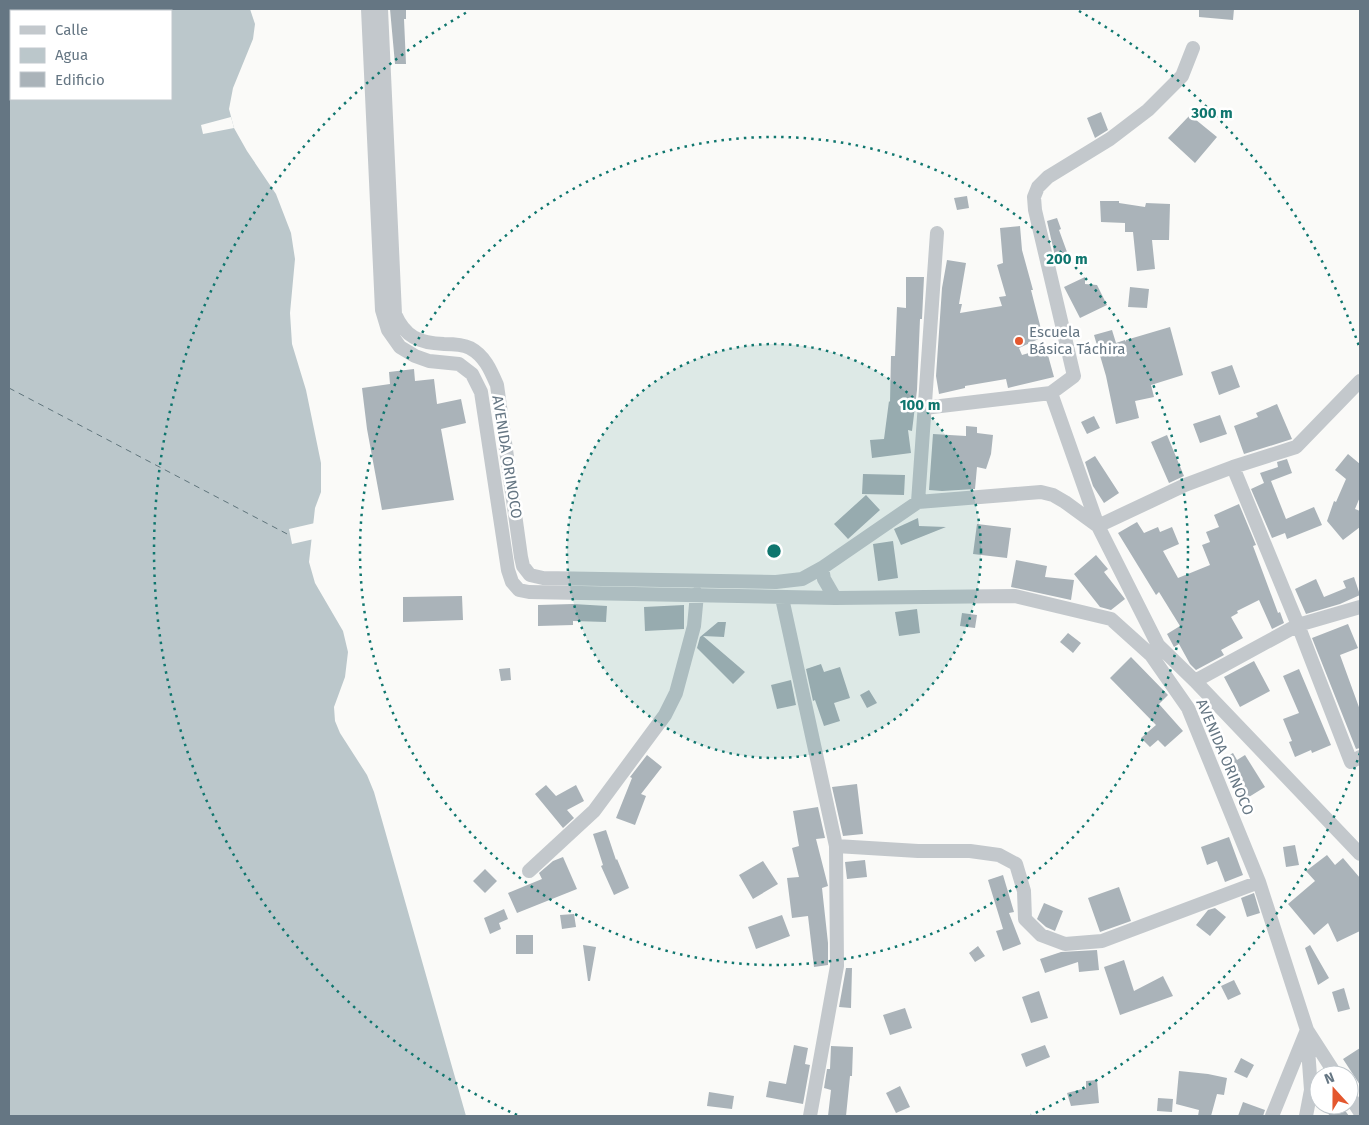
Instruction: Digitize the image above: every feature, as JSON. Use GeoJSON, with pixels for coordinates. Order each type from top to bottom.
{"type":"FeatureCollection","features":[{"type":"Feature","properties":{"kind":"street","name":"AVENIDA ORINOCO"},"geometry":{"type":"LineString","coordinates":[[368,9],[382,310],[388,330],[400,347],[429,362],[459,364],[472,374],[482,392],[508,570],[512,582],[519,590],[529,592],[697,594],[782,598],[1015,596],[1111,619],[1150,655],[1188,708],[1259,882],[1307,1030],[1330,1065]]}},
{"type":"Feature","properties":{"kind":"street","name":"AVENIDA ORINOCO"},"geometry":{"type":"LineString","coordinates":[[381,9],[395,314],[400,326],[409,334],[432,344],[455,344],[470,348],[490,368],[497,385],[521,557],[523,566],[530,575],[543,578],[776,582],[802,579],[822,568],[918,502],[1041,492],[1054,495],[1098,526],[1158,645],[1195,681],[1360,854]]}},
{"type":"Feature","properties":{"kind":"street"},"geometry":{"type":"LineString","coordinates":[[924,408],[1051,393],[1074,376],[1035,210],[1034,196],[1038,187],[1048,177],[1110,139],[1148,110],[1182,76],[1193,48]]}},
{"type":"Feature","properties":{"kind":"street"},"geometry":{"type":"LineString","coordinates":[[918,502],[937,233]]}},
{"type":"Feature","properties":{"kind":"street"},"geometry":{"type":"LineString","coordinates":[[1051,393],[1098,526],[1185,485],[1296,447],[1360,381]]}},
{"type":"Feature","properties":{"kind":"street"},"geometry":{"type":"LineString","coordinates":[[1233,467],[1298,625],[1351,762],[1360,757]]}},
{"type":"Feature","properties":{"kind":"street"},"geometry":{"type":"LineString","coordinates":[[822,568],[824,579],[834,598]]}},
{"type":"Feature","properties":{"kind":"street"},"geometry":{"type":"LineString","coordinates":[[530,871],[594,811],[665,715],[676,693],[694,626],[697,594]]}},
{"type":"Feature","properties":{"kind":"street"},"geometry":{"type":"LineString","coordinates":[[782,598],[836,846],[838,966],[810,1116]]}},
{"type":"Feature","properties":{"kind":"street"},"geometry":{"type":"LineString","coordinates":[[1195,681],[1298,625],[1360,607]]}},
{"type":"Feature","properties":{"kind":"street"},"geometry":{"type":"LineString","coordinates":[[836,846],[918,851],[970,851],[999,855],[1016,864],[1024,891],[1025,919],[1041,935],[1064,944],[1102,941],[1259,882]]}},
{"type":"Feature","properties":{"kind":"street"},"geometry":{"type":"LineString","coordinates":[[1272,1116],[1307,1030]]}},
{"type":"Feature","properties":{"kind":"street"},"geometry":{"type":"LineString","coordinates":[[1306,1116],[1311,1090],[1307,1030]]}},
{"type":"Feature","properties":{"kind":"water"},"geometry":{"type":"Polygon","coordinates":[[[9,9],[250,9],[255,24],[253,39],[233,88],[229,109],[234,128],[276,194],[291,233],[295,259],[290,313],[292,344],[306,390],[321,463],[321,492],[315,508],[309,562],[315,583],[343,631],[348,652],[345,677],[334,707],[335,721],[340,733],[367,775],[374,792],[466,1116],[9,1116],[9,9]]]}},
{"type":"Feature","properties":{"kind":"pier"},"geometry":{"type":"Polygon","coordinates":[[[231,117],[234,128],[203,134],[201,125],[231,117]]]}},
{"type":"Feature","properties":{"kind":"pier"},"geometry":{"type":"Polygon","coordinates":[[[315,523],[314,539],[292,544],[289,529],[315,523]]]}},
{"type":"Feature","properties":{"kind":"building"},"geometry":{"type":"Polygon","coordinates":[[[390,9],[406,9],[406,19],[404,19],[406,64],[395,64],[390,9]]]}},
{"type":"Feature","properties":{"kind":"building"},"geometry":{"type":"Polygon","coordinates":[[[1199,9],[1234,9],[1233,20],[1199,17],[1199,9]]]}},
{"type":"Feature","properties":{"kind":"building"},"geometry":{"type":"Polygon","coordinates":[[[1101,112],[1108,130],[1095,138],[1087,118],[1101,112]]]}},
{"type":"Feature","properties":{"kind":"building"},"geometry":{"type":"Polygon","coordinates":[[[1190,115],[1217,137],[1195,163],[1168,138],[1190,115]]]}},
{"type":"Feature","properties":{"kind":"building"},"geometry":{"type":"Polygon","coordinates":[[[967,196],[969,208],[957,210],[954,198],[967,196]]]}},
{"type":"Feature","properties":{"kind":"building"},"geometry":{"type":"Polygon","coordinates":[[[1100,201],[1119,201],[1119,203],[1145,207],[1146,203],[1170,204],[1169,240],[1152,240],[1155,269],[1137,271],[1133,232],[1125,232],[1125,223],[1101,222],[1100,201]]]}},
{"type":"Feature","properties":{"kind":"building"},"geometry":{"type":"Polygon","coordinates":[[[1057,218],[1067,252],[1055,256],[1047,221],[1057,218]]]}},
{"type":"Feature","properties":{"kind":"building"},"geometry":{"type":"Polygon","coordinates":[[[1020,226],[1022,250],[1043,337],[1019,348],[1022,355],[1046,348],[1054,377],[1008,388],[1006,379],[965,386],[965,388],[939,394],[936,376],[942,288],[947,260],[966,263],[959,304],[962,304],[960,313],[1002,306],[999,297],[1006,296],[997,265],[1003,263],[1000,228],[1020,226]]]}},
{"type":"Feature","properties":{"kind":"building"},"geometry":{"type":"Polygon","coordinates":[[[906,277],[924,277],[917,390],[912,431],[908,430],[911,453],[872,458],[870,440],[884,439],[890,402],[891,356],[895,356],[897,307],[906,308],[906,277]]]}},
{"type":"Feature","properties":{"kind":"building"},"geometry":{"type":"Polygon","coordinates":[[[1085,277],[1085,284],[1097,285],[1107,305],[1080,318],[1064,287],[1085,277]]]}},
{"type":"Feature","properties":{"kind":"building"},"geometry":{"type":"Polygon","coordinates":[[[1130,287],[1149,289],[1147,308],[1128,307],[1130,287]]]}},
{"type":"Feature","properties":{"kind":"building"},"geometry":{"type":"Polygon","coordinates":[[[1170,327],[1183,375],[1151,385],[1154,397],[1135,401],[1139,418],[1116,424],[1106,376],[1094,335],[1112,330],[1116,343],[1125,340],[1125,342],[1126,340],[1170,327]]]}},
{"type":"Feature","properties":{"kind":"building"},"geometry":{"type":"Polygon","coordinates":[[[1232,365],[1240,387],[1219,395],[1211,372],[1232,365]]]}},
{"type":"Feature","properties":{"kind":"building"},"geometry":{"type":"Polygon","coordinates":[[[414,369],[415,381],[434,379],[437,404],[461,399],[466,423],[441,429],[454,500],[382,510],[367,429],[362,388],[390,384],[389,372],[414,369]]]}},
{"type":"Feature","properties":{"kind":"building"},"geometry":{"type":"Polygon","coordinates":[[[1277,404],[1292,439],[1244,454],[1234,426],[1258,417],[1256,413],[1277,404]]]}},
{"type":"Feature","properties":{"kind":"building"},"geometry":{"type":"Polygon","coordinates":[[[1220,415],[1227,434],[1200,443],[1193,424],[1220,415]]]}},
{"type":"Feature","properties":{"kind":"building"},"geometry":{"type":"Polygon","coordinates":[[[1094,416],[1100,428],[1087,434],[1081,422],[1094,416]]]}},
{"type":"Feature","properties":{"kind":"building"},"geometry":{"type":"Polygon","coordinates":[[[966,426],[977,427],[977,433],[993,435],[991,454],[986,469],[977,467],[975,489],[929,490],[933,434],[966,436],[966,426]]]}},
{"type":"Feature","properties":{"kind":"building"},"geometry":{"type":"Polygon","coordinates":[[[1167,435],[1184,476],[1169,483],[1151,442],[1167,435]]]}},
{"type":"Feature","properties":{"kind":"building"},"geometry":{"type":"Polygon","coordinates":[[[1348,454],[1360,464],[1360,497],[1355,509],[1360,511],[1360,527],[1343,540],[1327,521],[1334,501],[1336,502],[1346,479],[1335,470],[1348,454]]]}},
{"type":"Feature","properties":{"kind":"building"},"geometry":{"type":"Polygon","coordinates":[[[1095,456],[1119,493],[1104,503],[1093,486],[1085,462],[1095,456]]]}},
{"type":"Feature","properties":{"kind":"building"},"geometry":{"type":"Polygon","coordinates":[[[1287,459],[1292,473],[1271,481],[1286,519],[1314,507],[1322,525],[1287,539],[1285,533],[1272,538],[1251,489],[1264,483],[1260,473],[1278,467],[1277,462],[1287,459]]]}},
{"type":"Feature","properties":{"kind":"building"},"geometry":{"type":"Polygon","coordinates":[[[863,474],[905,475],[904,495],[862,494],[863,474]]]}},
{"type":"Feature","properties":{"kind":"building"},"geometry":{"type":"Polygon","coordinates":[[[866,495],[880,510],[848,539],[834,524],[866,495]]]}},
{"type":"Feature","properties":{"kind":"building"},"geometry":{"type":"Polygon","coordinates":[[[1239,504],[1256,545],[1253,546],[1278,613],[1280,612],[1284,623],[1272,629],[1259,600],[1237,611],[1238,613],[1231,617],[1243,638],[1221,650],[1224,655],[1196,670],[1190,664],[1179,644],[1174,647],[1167,634],[1180,626],[1159,592],[1156,595],[1118,533],[1137,522],[1144,533],[1158,527],[1160,532],[1172,527],[1179,544],[1163,551],[1178,578],[1210,565],[1202,545],[1210,542],[1206,532],[1219,527],[1214,515],[1239,504]]]}},
{"type":"Feature","properties":{"kind":"building"},"geometry":{"type":"Polygon","coordinates":[[[918,518],[919,526],[946,527],[901,545],[894,529],[918,518]]]}},
{"type":"Feature","properties":{"kind":"building"},"geometry":{"type":"Polygon","coordinates":[[[977,524],[1011,528],[1007,558],[973,554],[977,524]]]}},
{"type":"Feature","properties":{"kind":"building"},"geometry":{"type":"Polygon","coordinates":[[[893,541],[898,578],[878,581],[873,544],[893,541]]]}},
{"type":"Feature","properties":{"kind":"building"},"geometry":{"type":"Polygon","coordinates":[[[1096,555],[1108,569],[1104,572],[1125,599],[1111,610],[1100,607],[1074,574],[1096,555]]]}},
{"type":"Feature","properties":{"kind":"building"},"geometry":{"type":"Polygon","coordinates":[[[1016,560],[1047,566],[1045,577],[1074,580],[1071,600],[1011,587],[1016,560]]]}},
{"type":"Feature","properties":{"kind":"building"},"geometry":{"type":"Polygon","coordinates":[[[1354,577],[1360,595],[1340,604],[1306,614],[1295,589],[1316,579],[1324,597],[1346,588],[1343,581],[1354,577]]]}},
{"type":"Feature","properties":{"kind":"building"},"geometry":{"type":"Polygon","coordinates":[[[462,596],[463,620],[403,622],[403,597],[462,596]]]}},
{"type":"Feature","properties":{"kind":"building"},"geometry":{"type":"Polygon","coordinates":[[[573,604],[607,606],[606,622],[573,621],[573,625],[538,626],[538,605],[573,604]]]}},
{"type":"Feature","properties":{"kind":"building"},"geometry":{"type":"Polygon","coordinates":[[[684,605],[684,629],[645,631],[644,607],[684,605]]]}},
{"type":"Feature","properties":{"kind":"building"},"geometry":{"type":"Polygon","coordinates":[[[917,609],[920,633],[899,636],[895,612],[917,609]]]}},
{"type":"Feature","properties":{"kind":"building"},"geometry":{"type":"Polygon","coordinates":[[[962,613],[977,615],[975,628],[960,626],[962,613]]]}},
{"type":"Feature","properties":{"kind":"building"},"geometry":{"type":"Polygon","coordinates":[[[718,622],[726,622],[724,637],[703,636],[745,672],[733,684],[697,648],[700,637],[718,622]]]}},
{"type":"Feature","properties":{"kind":"building"},"geometry":{"type":"Polygon","coordinates":[[[1348,624],[1358,648],[1340,655],[1360,710],[1360,748],[1356,749],[1312,638],[1348,624]]]}},
{"type":"Feature","properties":{"kind":"building"},"geometry":{"type":"Polygon","coordinates":[[[1068,633],[1081,643],[1073,653],[1060,642],[1068,633]]]}},
{"type":"Feature","properties":{"kind":"building"},"geometry":{"type":"Polygon","coordinates":[[[1131,657],[1168,695],[1159,704],[1183,731],[1165,747],[1158,740],[1150,747],[1141,738],[1156,725],[1110,678],[1131,657]]]}},
{"type":"Feature","properties":{"kind":"building"},"geometry":{"type":"Polygon","coordinates":[[[1254,661],[1270,691],[1240,707],[1224,677],[1254,661]]]}},
{"type":"Feature","properties":{"kind":"building"},"geometry":{"type":"Polygon","coordinates":[[[821,664],[824,672],[840,667],[850,698],[834,703],[840,721],[824,726],[815,700],[813,701],[806,669],[821,664]]]}},
{"type":"Feature","properties":{"kind":"building"},"geometry":{"type":"Polygon","coordinates":[[[510,668],[511,680],[501,681],[499,669],[510,668]]]}},
{"type":"Feature","properties":{"kind":"building"},"geometry":{"type":"Polygon","coordinates":[[[1299,669],[1331,745],[1312,753],[1311,750],[1295,757],[1289,742],[1292,741],[1283,719],[1299,713],[1283,676],[1299,669]]]}},
{"type":"Feature","properties":{"kind":"building"},"geometry":{"type":"Polygon","coordinates":[[[791,680],[796,705],[777,709],[771,685],[791,680]]]}},
{"type":"Feature","properties":{"kind":"building"},"geometry":{"type":"Polygon","coordinates":[[[869,690],[877,703],[867,708],[860,695],[869,690]]]}},
{"type":"Feature","properties":{"kind":"building"},"geometry":{"type":"Polygon","coordinates":[[[1233,753],[1237,760],[1245,755],[1265,787],[1244,800],[1220,760],[1233,753]]]}},
{"type":"Feature","properties":{"kind":"building"},"geometry":{"type":"Polygon","coordinates":[[[647,755],[662,767],[641,794],[646,796],[635,825],[616,818],[632,778],[630,777],[647,755]]]}},
{"type":"Feature","properties":{"kind":"building"},"geometry":{"type":"Polygon","coordinates":[[[857,784],[863,834],[843,836],[832,787],[857,784]]]}},
{"type":"Feature","properties":{"kind":"building"},"geometry":{"type":"Polygon","coordinates":[[[546,785],[556,796],[576,785],[584,801],[567,810],[574,818],[563,828],[535,794],[546,785]]]}},
{"type":"Feature","properties":{"kind":"building"},"geometry":{"type":"Polygon","coordinates":[[[818,807],[825,838],[816,839],[828,886],[822,888],[828,943],[828,965],[814,967],[808,916],[792,918],[787,878],[799,877],[792,848],[799,846],[793,811],[818,807]]]}},
{"type":"Feature","properties":{"kind":"building"},"geometry":{"type":"Polygon","coordinates":[[[606,830],[616,860],[629,888],[614,895],[601,866],[603,865],[593,834],[606,830]]]}},
{"type":"Feature","properties":{"kind":"building"},"geometry":{"type":"Polygon","coordinates":[[[1229,837],[1243,875],[1225,882],[1217,861],[1207,865],[1201,847],[1229,837]]]}},
{"type":"Feature","properties":{"kind":"building"},"geometry":{"type":"Polygon","coordinates":[[[1295,845],[1299,865],[1286,867],[1283,847],[1295,845]]]}},
{"type":"Feature","properties":{"kind":"building"},"geometry":{"type":"Polygon","coordinates":[[[1327,855],[1335,865],[1343,858],[1360,878],[1360,931],[1337,942],[1328,923],[1314,935],[1288,904],[1315,881],[1306,871],[1327,855]]]}},
{"type":"Feature","properties":{"kind":"building"},"geometry":{"type":"Polygon","coordinates":[[[563,857],[577,889],[517,913],[508,893],[542,879],[539,873],[553,861],[563,857]]]}},
{"type":"Feature","properties":{"kind":"building"},"geometry":{"type":"Polygon","coordinates":[[[865,860],[867,877],[847,879],[845,862],[865,860]]]}},
{"type":"Feature","properties":{"kind":"building"},"geometry":{"type":"Polygon","coordinates":[[[763,861],[778,884],[753,899],[739,875],[763,861]]]}},
{"type":"Feature","properties":{"kind":"building"},"geometry":{"type":"Polygon","coordinates":[[[485,869],[497,881],[485,893],[473,881],[485,869]]]}},
{"type":"Feature","properties":{"kind":"building"},"geometry":{"type":"Polygon","coordinates":[[[1003,875],[1014,912],[1009,913],[1021,944],[1003,951],[996,931],[1003,929],[988,880],[1003,875]]]}},
{"type":"Feature","properties":{"kind":"building"},"geometry":{"type":"Polygon","coordinates":[[[1119,887],[1131,921],[1100,932],[1088,898],[1119,887]]]}},
{"type":"Feature","properties":{"kind":"building"},"geometry":{"type":"Polygon","coordinates":[[[1254,893],[1260,913],[1247,917],[1241,898],[1254,893]]]}},
{"type":"Feature","properties":{"kind":"building"},"geometry":{"type":"Polygon","coordinates":[[[1044,903],[1063,911],[1055,931],[1046,927],[1037,919],[1044,903]]]}},
{"type":"Feature","properties":{"kind":"building"},"geometry":{"type":"Polygon","coordinates":[[[1215,908],[1226,917],[1210,936],[1196,925],[1208,910],[1215,908]]]}},
{"type":"Feature","properties":{"kind":"building"},"geometry":{"type":"Polygon","coordinates":[[[504,909],[508,919],[499,923],[501,929],[490,934],[484,918],[504,909]]]}},
{"type":"Feature","properties":{"kind":"building"},"geometry":{"type":"Polygon","coordinates":[[[574,914],[576,927],[562,929],[560,915],[574,914]]]}},
{"type":"Feature","properties":{"kind":"building"},"geometry":{"type":"Polygon","coordinates":[[[782,915],[790,936],[756,949],[748,927],[782,915]]]}},
{"type":"Feature","properties":{"kind":"building"},"geometry":{"type":"Polygon","coordinates":[[[516,935],[533,935],[533,954],[516,954],[516,935]]]}},
{"type":"Feature","properties":{"kind":"building"},"geometry":{"type":"Polygon","coordinates":[[[583,945],[596,947],[590,981],[588,981],[583,945]]]}},
{"type":"Feature","properties":{"kind":"building"},"geometry":{"type":"Polygon","coordinates":[[[1310,945],[1329,978],[1318,985],[1305,948],[1310,945]]]}},
{"type":"Feature","properties":{"kind":"building"},"geometry":{"type":"Polygon","coordinates":[[[978,946],[985,956],[975,962],[969,953],[978,946]]]}},
{"type":"Feature","properties":{"kind":"building"},"geometry":{"type":"Polygon","coordinates":[[[1097,950],[1099,970],[1079,972],[1078,962],[1045,973],[1040,959],[1061,952],[1097,950]]]}},
{"type":"Feature","properties":{"kind":"building"},"geometry":{"type":"Polygon","coordinates":[[[1124,960],[1134,991],[1163,976],[1173,996],[1120,1015],[1104,967],[1124,960]]]}},
{"type":"Feature","properties":{"kind":"building"},"geometry":{"type":"Polygon","coordinates":[[[846,968],[852,968],[851,1008],[839,1007],[846,968]]]}},
{"type":"Feature","properties":{"kind":"building"},"geometry":{"type":"Polygon","coordinates":[[[1234,980],[1241,994],[1228,1000],[1221,986],[1234,980]]]}},
{"type":"Feature","properties":{"kind":"building"},"geometry":{"type":"Polygon","coordinates":[[[1344,988],[1350,1009],[1338,1012],[1332,992],[1344,988]]]}},
{"type":"Feature","properties":{"kind":"building"},"geometry":{"type":"Polygon","coordinates":[[[1039,991],[1048,1018],[1031,1023],[1022,997],[1039,991]]]}},
{"type":"Feature","properties":{"kind":"building"},"geometry":{"type":"Polygon","coordinates":[[[905,1008],[912,1028],[890,1035],[883,1015],[905,1008]]]}},
{"type":"Feature","properties":{"kind":"building"},"geometry":{"type":"Polygon","coordinates":[[[794,1045],[808,1048],[805,1064],[810,1065],[803,1104],[766,1097],[769,1081],[786,1084],[794,1045]]]}},
{"type":"Feature","properties":{"kind":"building"},"geometry":{"type":"Polygon","coordinates":[[[1045,1045],[1050,1057],[1026,1067],[1021,1054],[1045,1045]]]}},
{"type":"Feature","properties":{"kind":"building"},"geometry":{"type":"Polygon","coordinates":[[[831,1046],[853,1047],[852,1076],[850,1076],[846,1116],[828,1116],[831,1090],[824,1088],[827,1069],[830,1069],[831,1046]]]}},
{"type":"Feature","properties":{"kind":"building"},"geometry":{"type":"Polygon","coordinates":[[[1360,1048],[1360,1085],[1359,1065],[1347,1065],[1343,1059],[1360,1048]]]}},
{"type":"Feature","properties":{"kind":"building"},"geometry":{"type":"Polygon","coordinates":[[[1241,1058],[1254,1065],[1247,1078],[1234,1072],[1241,1058]]]}},
{"type":"Feature","properties":{"kind":"building"},"geometry":{"type":"Polygon","coordinates":[[[1179,1071],[1227,1078],[1224,1095],[1217,1094],[1211,1116],[1198,1116],[1199,1110],[1176,1104],[1179,1071]]]}},
{"type":"Feature","properties":{"kind":"building"},"geometry":{"type":"Polygon","coordinates":[[[1097,1080],[1099,1103],[1071,1106],[1067,1093],[1086,1088],[1086,1081],[1097,1080]]]}},
{"type":"Feature","properties":{"kind":"building"},"geometry":{"type":"Polygon","coordinates":[[[900,1086],[910,1107],[896,1113],[886,1093],[900,1086]]]}},
{"type":"Feature","properties":{"kind":"building"},"geometry":{"type":"Polygon","coordinates":[[[709,1092],[734,1096],[732,1109],[707,1106],[709,1092]]]}},
{"type":"Feature","properties":{"kind":"building"},"geometry":{"type":"Polygon","coordinates":[[[1158,1098],[1173,1099],[1172,1112],[1157,1111],[1158,1098]]]}},
{"type":"Feature","properties":{"kind":"building"},"geometry":{"type":"Polygon","coordinates":[[[1243,1102],[1265,1110],[1263,1116],[1238,1116],[1243,1102]]]}},
{"type":"Feature","properties":{"kind":"building"},"geometry":{"type":"Polygon","coordinates":[[[1329,1115],[1349,1116],[1330,1116],[1329,1115]]]}},
{"type":"Feature","properties":{"kind":"ferry route"},"geometry":{"type":"LineString","coordinates":[[9,388],[291,536]]}},
{"type":"Feature","properties":{"kind":"place","name":"Escuela Básica Táchira"},"geometry":{"type":"Point","coordinates":[1019,341]}}]}
